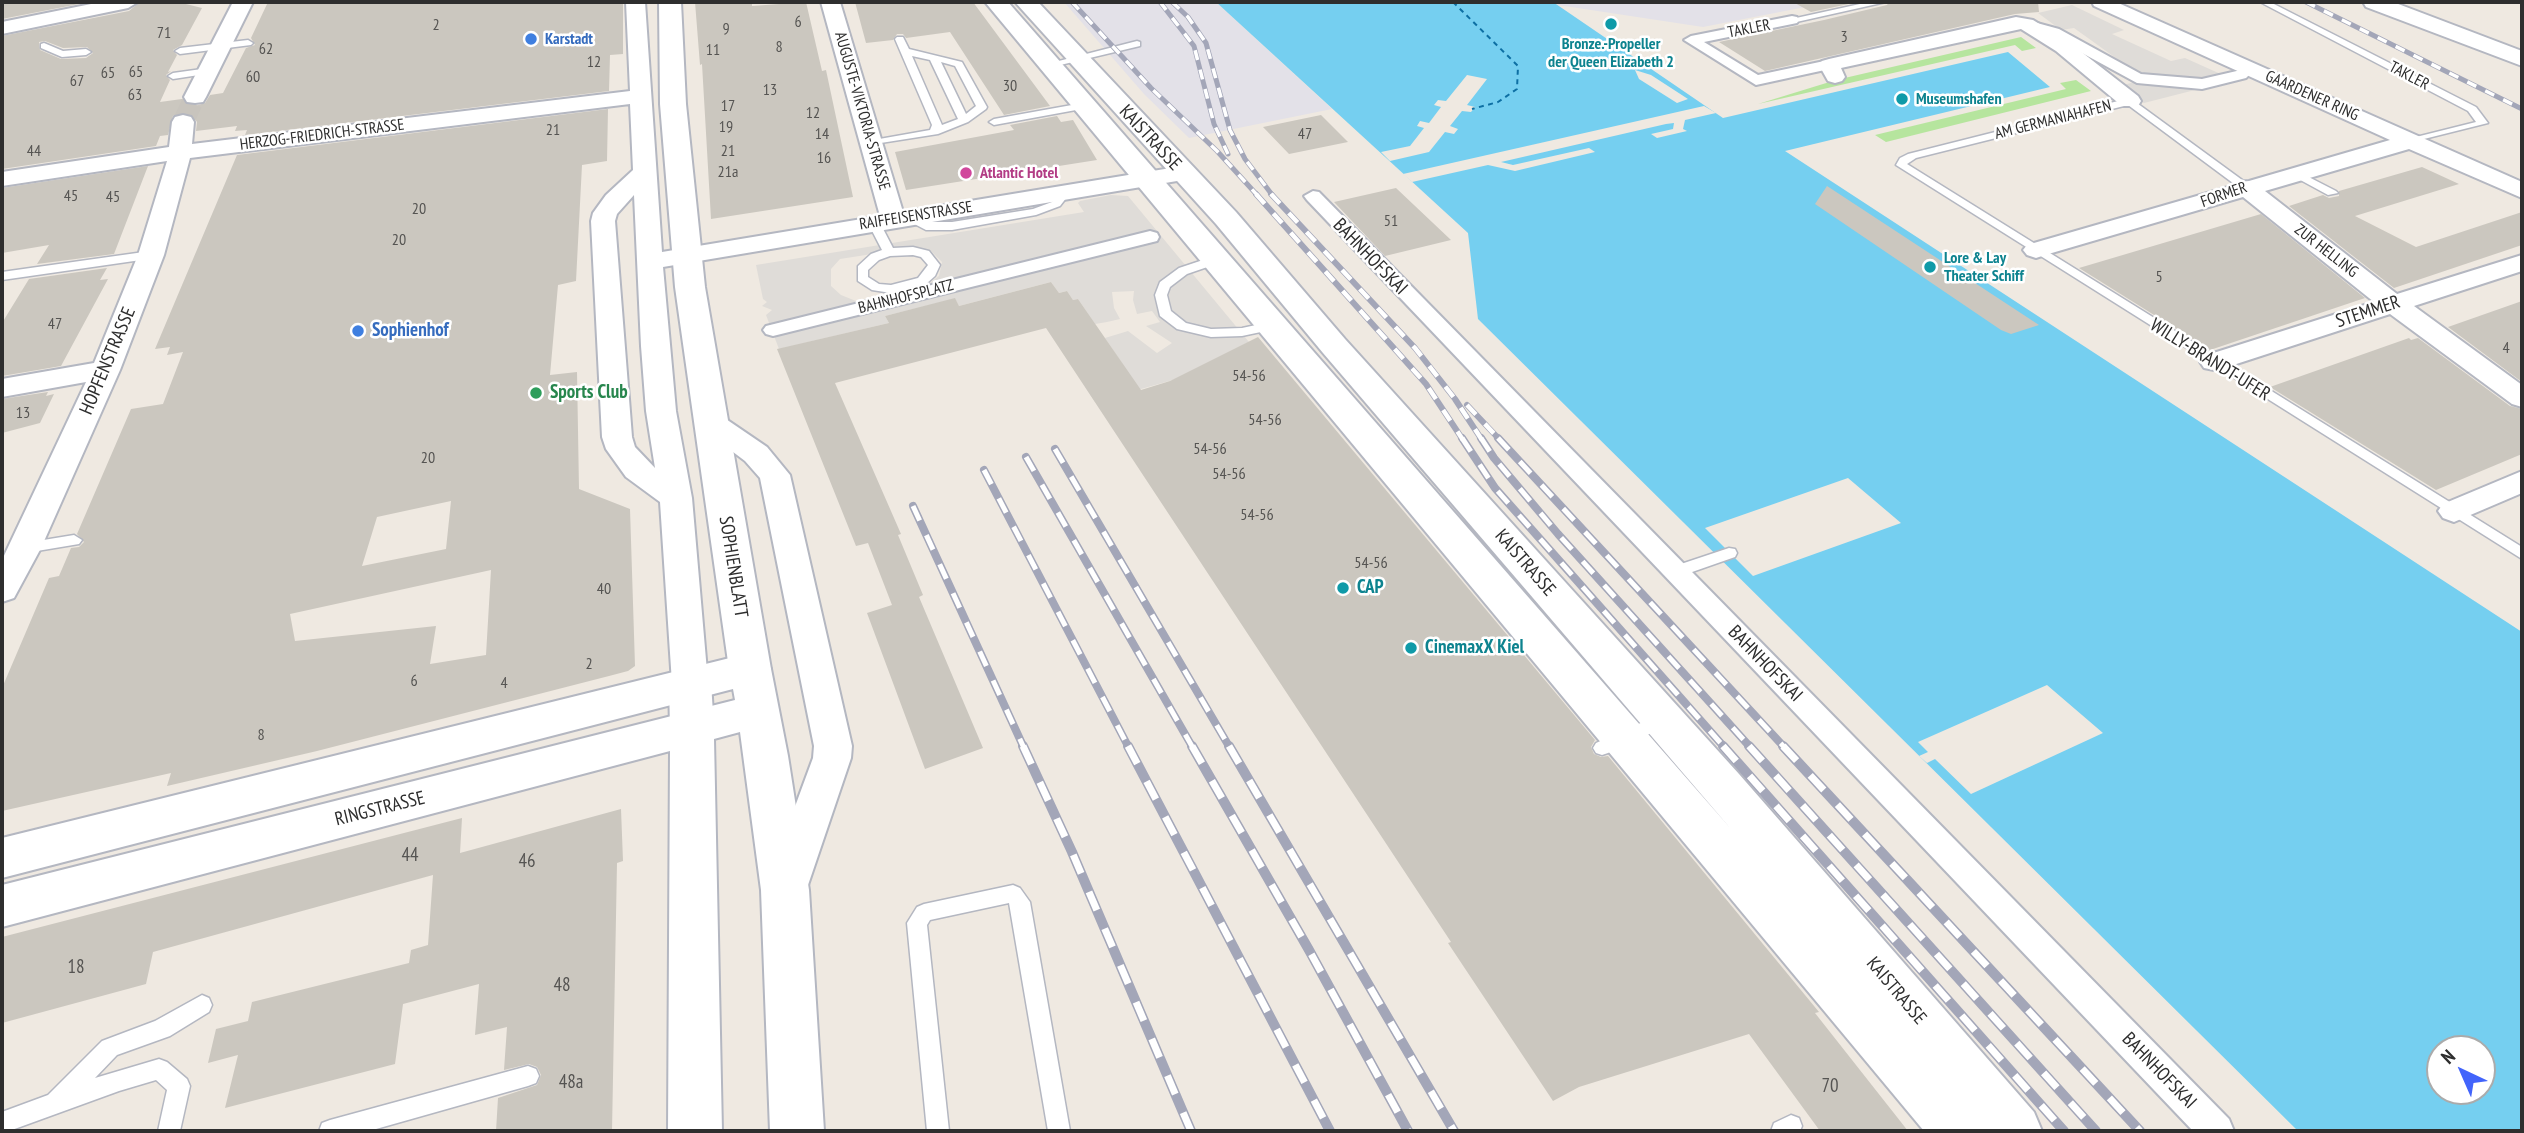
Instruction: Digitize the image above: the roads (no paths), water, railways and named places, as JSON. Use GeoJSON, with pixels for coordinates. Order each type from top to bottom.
{"type":"FeatureCollection","features":[{"type":"Feature","properties":{"kind":"main road","name":"SOPHIENBLATT"},"geometry":{"type":"LineString","coordinates":[[670,2],[673,104],[687,255],[710,421],[785,890],[797,1131]]}},
{"type":"Feature","properties":{"kind":"main road","name":"KAISTRASSE"},"geometry":{"type":"LineString","coordinates":[[996,2],[1064,61],[1183,173],[1226,218],[1334,346],[1630,736]]}},
{"type":"Feature","properties":{"kind":"main road","name":"KAISTRASSE"},"geometry":{"type":"LineString","coordinates":[[1026,2],[1064,61],[1083,106],[1270,326],[1690,802],[2015,1131]]}},
{"type":"Feature","properties":{"kind":"main road"},"geometry":{"type":"LineString","coordinates":[[2374,2],[2522,60]]}},
{"type":"Feature","properties":{"kind":"main road"},"geometry":{"type":"LineString","coordinates":[[2395,2],[2432,24]]}},
{"type":"Feature","properties":{"kind":"main road","name":"RINGSTRASSE"},"geometry":{"type":"LineString","coordinates":[[2,858],[304,782],[691,706],[754,690]]}},
{"type":"Feature","properties":{"kind":"main road"},"geometry":{"type":"LineString","coordinates":[[691,706],[695,1131]]}},
{"type":"Feature","properties":{"kind":"main road","name":"RINGSTRASSE"},"geometry":{"type":"LineString","coordinates":[[2,906],[298,830],[691,706]]}},
{"type":"Feature","properties":{"kind":"main road","name":"KAISTRASSE"},"geometry":{"type":"LineString","coordinates":[[1690,802],[1959,1131]]}},
{"type":"Feature","properties":{"kind":"street"},"geometry":{"type":"LineString","coordinates":[[2,28],[128,2]]}},
{"type":"Feature","properties":{"kind":"street"},"geometry":{"type":"LineString","coordinates":[[195,97],[243,2]]}},
{"type":"Feature","properties":{"kind":"street"},"geometry":{"type":"LineString","coordinates":[[635,2],[650,262],[662,411],[676,498],[691,706]]}},
{"type":"Feature","properties":{"kind":"street","name":"AUGUSTE-VIKTORIA-STRASSE"},"geometry":{"type":"LineString","coordinates":[[830,2],[872,143],[891,220]]}},
{"type":"Feature","properties":{"kind":"street","name":"GAARDENER RING"},"geometry":{"type":"LineString","coordinates":[[2101,2],[2248,73],[2412,141],[2522,191]]}},
{"type":"Feature","properties":{"kind":"street","name":"TAKLER"},"geometry":{"type":"LineString","coordinates":[[1792,20],[1691,40],[1756,80],[1832,71]]}},
{"type":"Feature","properties":{"kind":"street"},"geometry":{"type":"LineString","coordinates":[[1832,71],[2016,23],[2026,23],[2054,32],[2137,78],[2202,84],[2248,73]]}},
{"type":"Feature","properties":{"kind":"street","name":"AM GERMANIAHAFEN"},"geometry":{"type":"LineString","coordinates":[[2026,23],[2063,47],[2130,101]]}},
{"type":"Feature","properties":{"kind":"street","name":"HERZOG-FRIEDRICH-STRASSE"},"geometry":{"type":"LineString","coordinates":[[2,180],[177,153],[642,96]]}},
{"type":"Feature","properties":{"kind":"street","name":"HOPFENSTRASSE"},"geometry":{"type":"LineString","coordinates":[[2,590],[25,548],[106,370],[151,255],[178,164],[177,153],[183,122]]}},
{"type":"Feature","properties":{"kind":"street","name":"FORMER"},"geometry":{"type":"LineString","coordinates":[[2036,250],[2230,195],[2245,187],[2412,141]]}},
{"type":"Feature","properties":{"kind":"street"},"geometry":{"type":"LineString","coordinates":[[644,172],[615,200],[603,221],[616,422],[621,449],[630,462],[676,498]]}},
{"type":"Feature","properties":{"kind":"street","name":"RAIFFEISENSTRASSE"},"geometry":{"type":"LineString","coordinates":[[650,262],[1183,173]]}},
{"type":"Feature","properties":{"kind":"street","name":"ZUR HELLING"},"geometry":{"type":"LineString","coordinates":[[2245,187],[2393,304],[2522,398]]}},
{"type":"Feature","properties":{"kind":"street","name":"BAHNHOFSKAI"},"geometry":{"type":"LineString","coordinates":[[1312,196],[1686,568],[2217,1131]]}},
{"type":"Feature","properties":{"kind":"street","name":"BAHNHOFSPLATZ"},"geometry":{"type":"LineString","coordinates":[[773,330],[1150,237]]}},
{"type":"Feature","properties":{"kind":"street","name":"STEMMER"},"geometry":{"type":"LineString","coordinates":[[2214,362],[2522,263]]}},
{"type":"Feature","properties":{"kind":"street"},"geometry":{"type":"LineString","coordinates":[[2,388],[106,370]]}},
{"type":"Feature","properties":{"kind":"street"},"geometry":{"type":"LineString","coordinates":[[710,421],[756,454],[775,475],[832,752],[785,890]]}},
{"type":"Feature","properties":{"kind":"street"},"geometry":{"type":"LineString","coordinates":[[2454,512],[2522,481]]}},
{"type":"Feature","properties":{"kind":"lane","name":"TAKLER"},"geometry":{"type":"LineString","coordinates":[[1792,20],[1881,2]]}},
{"type":"Feature","properties":{"kind":"lane","name":"TAKLER"},"geometry":{"type":"LineString","coordinates":[[2264,2],[2472,109],[2483,123],[2412,141]]}},
{"type":"Feature","properties":{"kind":"lane"},"geometry":{"type":"LineString","coordinates":[[900,39],[937,125],[934,132]]}},
{"type":"Feature","properties":{"kind":"lane"},"geometry":{"type":"LineString","coordinates":[[180,51],[248,43]]}},
{"type":"Feature","properties":{"kind":"lane"},"geometry":{"type":"LineString","coordinates":[[1064,61],[1137,44]]}},
{"type":"Feature","properties":{"kind":"lane"},"geometry":{"type":"LineString","coordinates":[[44,46],[62,54],[86,52]]}},
{"type":"Feature","properties":{"kind":"lane"},"geometry":{"type":"LineString","coordinates":[[872,143],[934,132],[964,120],[982,107],[958,64],[905,51]]}},
{"type":"Feature","properties":{"kind":"lane"},"geometry":{"type":"LineString","coordinates":[[933,57],[964,120]]}},
{"type":"Feature","properties":{"kind":"lane"},"geometry":{"type":"LineString","coordinates":[[173,76],[209,71]]}},
{"type":"Feature","properties":{"kind":"lane","name":"AM GERMANIAHAFEN"},"geometry":{"type":"LineString","coordinates":[[1902,162],[1912,156],[2130,101]]}},
{"type":"Feature","properties":{"kind":"lane","name":"ZUR HELLING"},"geometry":{"type":"LineString","coordinates":[[2130,101],[2245,187]]}},
{"type":"Feature","properties":{"kind":"lane"},"geometry":{"type":"LineString","coordinates":[[994,122],[1083,106]]}},
{"type":"Feature","properties":{"kind":"lane","name":"WILLY-BRANDT-UFER"},"geometry":{"type":"LineString","coordinates":[[1902,162],[1903,168],[2522,554]]}},
{"type":"Feature","properties":{"kind":"lane"},"geometry":{"type":"LineString","coordinates":[[2297,174],[2332,192]]}},
{"type":"Feature","properties":{"kind":"lane"},"geometry":{"type":"LineString","coordinates":[[889,252],[891,220]]}},
{"type":"Feature","properties":{"kind":"lane","name":"BAHNHOFSPLATZ"},"geometry":{"type":"LineString","coordinates":[[905,250],[925,254],[932,261],[933,269],[927,277],[908,287],[883,288],[865,281],[861,274],[864,265],[889,252],[905,250]]}},
{"type":"Feature","properties":{"kind":"lane"},"geometry":{"type":"LineString","coordinates":[[2,276],[151,255]]}},
{"type":"Feature","properties":{"kind":"lane"},"geometry":{"type":"LineString","coordinates":[[1215,260],[1183,271],[1164,285],[1161,304],[1166,313],[1182,326],[1211,333],[1242,332],[1270,326]]}},
{"type":"Feature","properties":{"kind":"lane"},"geometry":{"type":"LineString","coordinates":[[25,548],[74,540]]}},
{"type":"Feature","properties":{"kind":"lane"},"geometry":{"type":"LineString","coordinates":[[1686,568],[1729,553]]}},
{"type":"Feature","properties":{"kind":"lane"},"geometry":{"type":"LineString","coordinates":[[298,830],[304,782]]}},
{"type":"Feature","properties":{"kind":"lane"},"geometry":{"type":"LineString","coordinates":[[938,1131],[917,923],[925,913],[1013,894],[1020,902],[1059,1131]]}},
{"type":"Feature","properties":{"kind":"lane"},"geometry":{"type":"LineString","coordinates":[[51,1107],[110,1048],[162,1028],[202,1005]]}},
{"type":"Feature","properties":{"kind":"lane"},"geometry":{"type":"LineString","coordinates":[[2,1123],[119,1080],[159,1069],[179,1086],[169,1131]]}},
{"type":"Feature","properties":{"kind":"lane"},"geometry":{"type":"LineString","coordinates":[[330,1131],[528,1076]]}},
{"type":"Feature","properties":{"kind":"water"},"geometry":{"type":"Polygon","coordinates":[[[1216,2],[1553,2],[1723,118],[2008,52],[2050,87],[1785,151],[2522,632],[2522,1131],[2298,1131],[1478,319],[1468,233],[1216,2]]]}},
{"type":"Feature","properties":{"kind":"tunnel"},"geometry":{"type":"LineString","coordinates":[[183,122],[195,97]]}},
{"type":"Feature","properties":{"kind":"railway"},"geometry":{"type":"LineString","coordinates":[[1072,2],[1151,88],[1217,151],[1258,196]]}},
{"type":"Feature","properties":{"kind":"railway"},"geometry":{"type":"LineString","coordinates":[[1160,2],[1194,46],[1214,124],[1228,154]]}},
{"type":"Feature","properties":{"kind":"railway"},"geometry":{"type":"LineString","coordinates":[[1172,2],[1188,17],[1206,43],[1230,130],[1245,159],[1273,196]]}},
{"type":"Feature","properties":{"kind":"railway"},"geometry":{"type":"LineString","coordinates":[[2306,2],[2522,109]]}},
{"type":"Feature","properties":{"kind":"railway"},"geometry":{"type":"LineString","coordinates":[[1256,194],[1426,384],[1463,440]]}},
{"type":"Feature","properties":{"kind":"railway"},"geometry":{"type":"LineString","coordinates":[[1271,194],[1415,348],[1455,399],[1482,440]]}},
{"type":"Feature","properties":{"kind":"railway"},"geometry":{"type":"LineString","coordinates":[[1467,405],[1500,440]]}},
{"type":"Feature","properties":{"kind":"railway"},"geometry":{"type":"LineString","coordinates":[[1462,438],[1495,488],[1725,748]]}},
{"type":"Feature","properties":{"kind":"railway"},"geometry":{"type":"LineString","coordinates":[[1481,438],[1494,458],[1558,534],[1751,748]]}},
{"type":"Feature","properties":{"kind":"railway"},"geometry":{"type":"LineString","coordinates":[[1498,438],[1785,748]]}},
{"type":"Feature","properties":{"kind":"railway"},"geometry":{"type":"LineString","coordinates":[[1055,449],[1230,748]]}},
{"type":"Feature","properties":{"kind":"railway"},"geometry":{"type":"LineString","coordinates":[[1026,457],[1193,748]]}},
{"type":"Feature","properties":{"kind":"railway"},"geometry":{"type":"LineString","coordinates":[[984,470],[1129,748]]}},
{"type":"Feature","properties":{"kind":"railway"},"geometry":{"type":"LineString","coordinates":[[913,506],[1024,748]]}},
{"type":"Feature","properties":{"kind":"railway"},"geometry":{"type":"LineString","coordinates":[[1023,746],[1072,852],[1191,1131]]}},
{"type":"Feature","properties":{"kind":"railway"},"geometry":{"type":"LineString","coordinates":[[1128,746],[1330,1131]]}},
{"type":"Feature","properties":{"kind":"railway"},"geometry":{"type":"LineString","coordinates":[[1192,746],[1309,950],[1408,1131]]}},
{"type":"Feature","properties":{"kind":"railway"},"geometry":{"type":"LineString","coordinates":[[1229,746],[1454,1131]]}},
{"type":"Feature","properties":{"kind":"railway"},"geometry":{"type":"LineString","coordinates":[[1723,746],[2064,1131]]}},
{"type":"Feature","properties":{"kind":"railway"},"geometry":{"type":"LineString","coordinates":[[1749,746],[2096,1131]]}},
{"type":"Feature","properties":{"kind":"railway"},"geometry":{"type":"LineString","coordinates":[[1783,746],[2140,1131]]}},
{"type":"Feature","properties":{"kind":"place","name":"Bronze.-Propeller der Queen Elizabeth 2"},"geometry":{"type":"Point","coordinates":[1611,24]}},
{"type":"Feature","properties":{"kind":"place","name":"Karstadt"},"geometry":{"type":"Point","coordinates":[531,39]}},
{"type":"Feature","properties":{"kind":"place","name":"Museumshafen"},"geometry":{"type":"Point","coordinates":[1902,99]}},
{"type":"Feature","properties":{"kind":"place","name":"Atlantic Hotel"},"geometry":{"type":"Point","coordinates":[966,173]}},
{"type":"Feature","properties":{"kind":"place","name":"Lore & Lay Theater Schiff"},"geometry":{"type":"Point","coordinates":[1930,267]}},
{"type":"Feature","properties":{"kind":"place","name":"Sophienhof"},"geometry":{"type":"Point","coordinates":[358,331]}},
{"type":"Feature","properties":{"kind":"place","name":"Sports Club"},"geometry":{"type":"Point","coordinates":[536,393]}},
{"type":"Feature","properties":{"kind":"place","name":"CAP"},"geometry":{"type":"Point","coordinates":[1343,588]}},
{"type":"Feature","properties":{"kind":"place","name":"CinemaxX Kiel"},"geometry":{"type":"Point","coordinates":[1411,648]}}]}
